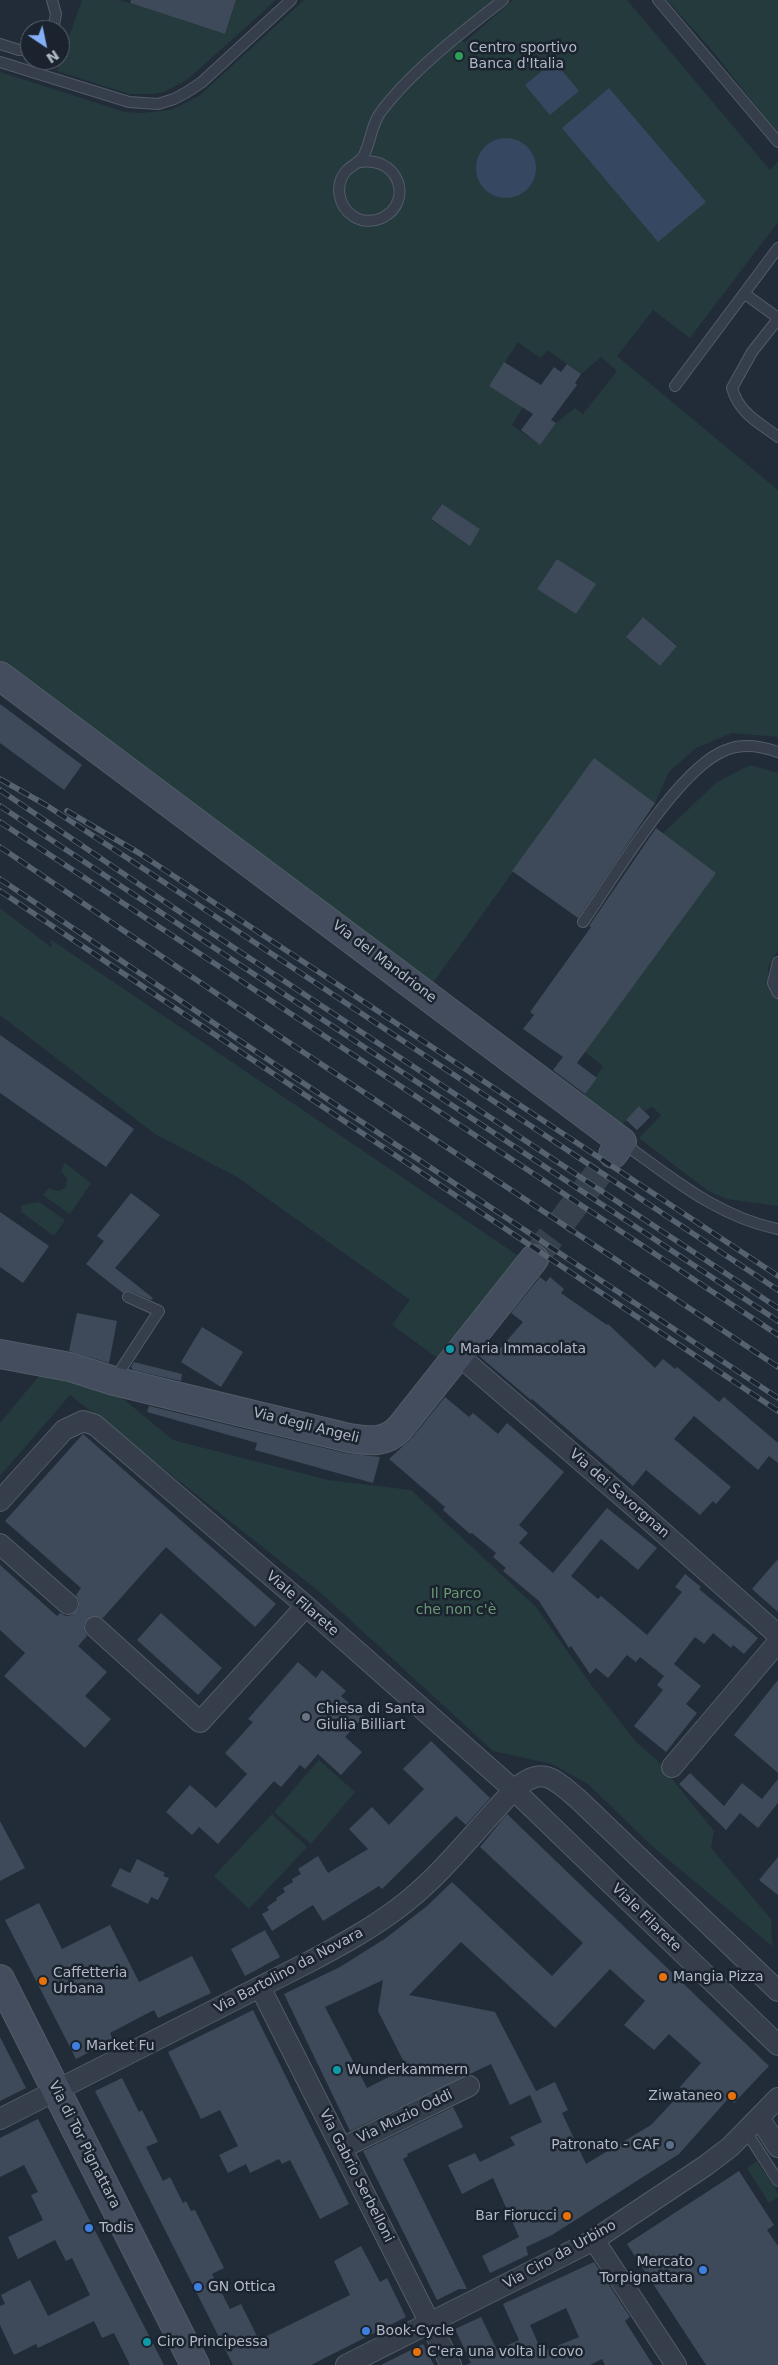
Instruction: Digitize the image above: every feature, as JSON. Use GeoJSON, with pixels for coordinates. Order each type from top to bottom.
{"type":"FeatureCollection","features":[{"type":"Feature","properties":{"kind":"street","name":"Via del Mandrione"},"geometry":{"type":"LineString","coordinates":[[0,676],[470,1026],[617,1148]]}},
{"type":"Feature","properties":{"kind":"street","name":"Via degli Angeli"},"geometry":{"type":"LineString","coordinates":[[0,1354],[70,1367],[114,1381],[349,1438],[374,1442],[386,1438],[397,1431],[534,1259]]}},
{"type":"Feature","properties":{"kind":"street","name":"Via dei Savorgnan"},"geometry":{"type":"LineString","coordinates":[[458,1355],[624,1497],[778,1635]]}},
{"type":"Feature","properties":{"kind":"street","name":"Viale Filarete"},"geometry":{"type":"LineString","coordinates":[[0,1501],[64,1430],[79,1421],[87,1421],[95,1425],[306,1606],[514,1790],[778,2045]]}},
{"type":"Feature","properties":{"kind":"street"},"geometry":{"type":"LineString","coordinates":[[0,1544],[68,1604]]}},
{"type":"Feature","properties":{"kind":"street"},"geometry":{"type":"LineString","coordinates":[[95,1627],[200,1722],[306,1606]]}},
{"type":"Feature","properties":{"kind":"street"},"geometry":{"type":"LineString","coordinates":[[672,1767],[778,1642]]}},
{"type":"Feature","properties":{"kind":"street"},"geometry":{"type":"LineString","coordinates":[[514,1790],[530,1778],[539,1775],[564,1786],[668,1883],[778,1991]]}},
{"type":"Feature","properties":{"kind":"street","name":"Via Bartolino da Novara"},"geometry":{"type":"LineString","coordinates":[[0,2119],[343,1944],[406,1902],[448,1862],[514,1790]]}},
{"type":"Feature","properties":{"kind":"street","name":"Via di Tor Pignattara"},"geometry":{"type":"LineString","coordinates":[[0,1979],[195,2365]]}},
{"type":"Feature","properties":{"kind":"street","name":"Via Gabrio Serbelloni"},"geometry":{"type":"LineString","coordinates":[[260,1987],[452,2365]]}},
{"type":"Feature","properties":{"kind":"street","name":"Via Muzio Oddi"},"geometry":{"type":"LineString","coordinates":[[342,2148],[469,2086]]}},
{"type":"Feature","properties":{"kind":"street","name":"Via Ciro da Urbino"},"geometry":{"type":"LineString","coordinates":[[346,2365],[594,2240],[705,2166],[753,2125],[778,2098]]}},
{"type":"Feature","properties":{"kind":"street"},"geometry":{"type":"LineString","coordinates":[[753,2125],[778,2147]]}},
{"type":"Feature","properties":{"kind":"street"},"geometry":{"type":"LineString","coordinates":[[594,2240],[676,2365]]}},
{"type":"Feature","properties":{"kind":"lane"},"geometry":{"type":"LineString","coordinates":[[52,0],[56,14],[55,20]]}},
{"type":"Feature","properties":{"kind":"lane"},"geometry":{"type":"LineString","coordinates":[[0,62],[129,102],[148,104],[165,102],[181,96],[202,82],[291,0]]}},
{"type":"Feature","properties":{"kind":"lane"},"geometry":{"type":"LineString","coordinates":[[369,139],[372,156],[393,172],[396,178],[398,197],[392,210],[386,216],[366,221],[354,217],[347,211],[339,196],[343,176],[364,154],[369,139],[379,115],[400,90],[502,0]]}},
{"type":"Feature","properties":{"kind":"lane"},"geometry":{"type":"LineString","coordinates":[[658,0],[778,142]]}},
{"type":"Feature","properties":{"kind":"lane"},"geometry":{"type":"LineString","coordinates":[[0,44],[20,50]]}},
{"type":"Feature","properties":{"kind":"lane"},"geometry":{"type":"LineString","coordinates":[[356,163],[368,161],[381,163]]}},
{"type":"Feature","properties":{"kind":"lane"},"geometry":{"type":"LineString","coordinates":[[675,386],[778,248]]}},
{"type":"Feature","properties":{"kind":"lane"},"geometry":{"type":"LineString","coordinates":[[745,294],[778,318],[752,352],[732,388],[736,402],[745,412],[778,437]]}},
{"type":"Feature","properties":{"kind":"lane"},"geometry":{"type":"LineString","coordinates":[[583,922],[655,818],[683,783],[704,763],[715,755],[739,747],[763,748],[778,752]]}},
{"type":"Feature","properties":{"kind":"lane"},"geometry":{"type":"LineString","coordinates":[[778,962],[773,983],[778,994]]}},
{"type":"Feature","properties":{"kind":"lane","name":"Via del Mandrione"},"geometry":{"type":"LineString","coordinates":[[617,1148],[719,1209],[750,1222],[778,1229]]}},
{"type":"Feature","properties":{"kind":"lane"},"geometry":{"type":"LineString","coordinates":[[114,1381],[159,1311],[128,1297]]}},
{"type":"Feature","properties":{"kind":"lane"},"geometry":{"type":"LineString","coordinates":[[753,2125],[778,2180]]}},
{"type":"Feature","properties":{"kind":"green space"},"geometry":{"type":"Polygon","coordinates":[[[82,0],[120,0],[225,34],[236,0],[276,0],[187,80],[164,92],[153,94],[129,94],[57,71],[70,70],[70,34],[82,0]]]}},
{"type":"Feature","properties":{"kind":"green space"},"geometry":{"type":"Polygon","coordinates":[[[304,0],[497,0],[457,34],[464,43],[513,0],[627,0],[770,170],[778,161],[778,222],[690,338],[653,310],[617,356],[778,490],[778,737],[732,733],[696,748],[669,772],[655,803],[594,759],[433,983],[0,665],[0,72],[125,112],[142,113],[171,110],[199,96],[304,0]],[[518,342],[489,386],[525,404],[512,425],[540,445],[556,423],[575,408],[583,414],[617,371],[601,357],[581,374],[548,350],[540,358],[518,342]],[[441,504],[431,520],[470,545],[480,529],[441,504]],[[557,559],[537,589],[576,614],[595,584],[557,559]],[[643,617],[626,637],[660,666],[677,645],[643,617]]]}},
{"type":"Feature","properties":{"kind":"green space"},"geometry":{"type":"Polygon","coordinates":[[[667,0],[778,0],[778,134],[710,48],[667,0]]]}},
{"type":"Feature","properties":{"kind":"green space"},"geometry":{"type":"Polygon","coordinates":[[[750,765],[778,773],[778,950],[768,967],[769,987],[778,974],[778,1206],[727,1199],[708,1191],[639,1138],[661,1115],[652,1107],[645,1111],[639,1106],[622,1125],[584,1096],[603,1066],[585,1052],[663,833],[717,782],[750,765]]]}},
{"type":"Feature","properties":{"kind":"green space"},"geometry":{"type":"Polygon","coordinates":[[[0,908],[52,948],[50,939],[523,1259],[443,1362],[392,1325],[410,1300],[237,1177],[155,1134],[0,1015],[0,908]]]}},
{"type":"Feature","properties":{"kind":"green space"},"geometry":{"type":"Polygon","coordinates":[[[65,1163],[91,1183],[70,1214],[43,1195],[49,1188],[58,1191],[66,1187],[67,1179],[61,1171],[65,1163]]]}},
{"type":"Feature","properties":{"kind":"green space"},"geometry":{"type":"Polygon","coordinates":[[[39,1202],[65,1220],[54,1236],[21,1212],[22,1205],[39,1202]]]}},
{"type":"Feature","properties":{"kind":"green space","name":"Il Parco che non c'è"},"geometry":{"type":"Polygon","coordinates":[[[43,1371],[116,1393],[173,1440],[328,1480],[411,1490],[536,1607],[592,1686],[637,1743],[657,1760],[714,1831],[711,1848],[771,1919],[772,1946],[652,1846],[588,1784],[552,1764],[493,1751],[321,1593],[70,1395],[0,1476],[0,1423],[43,1371]]]}},
{"type":"Feature","properties":{"kind":"green space"},"geometry":{"type":"Polygon","coordinates":[[[319,1760],[355,1792],[311,1844],[274,1812],[319,1760]]]}},
{"type":"Feature","properties":{"kind":"green space"},"geometry":{"type":"Polygon","coordinates":[[[272,1814],[307,1847],[249,1909],[214,1876],[272,1814]]]}},
{"type":"Feature","properties":{"kind":"green space"},"geometry":{"type":"Polygon","coordinates":[[[757,2161],[778,2193],[778,2197],[769,2203],[747,2168],[757,2161]]]}},
{"type":"Feature","properties":{"kind":"water"},"geometry":{"type":"Polygon","coordinates":[[[554,61],[579,91],[550,115],[525,85],[554,61]]]}},
{"type":"Feature","properties":{"kind":"water"},"geometry":{"type":"Polygon","coordinates":[[[609,88],[706,202],[658,242],[562,128],[609,88]]]}},
{"type":"Feature","properties":{"kind":"water"},"geometry":{"type":"Polygon","coordinates":[[[506,138],[522,143],[527,147],[531,152],[536,168],[531,184],[527,189],[522,193],[506,198],[490,193],[485,189],[481,184],[476,168],[481,152],[485,147],[490,143],[506,138]]]}},
{"type":"Feature","properties":{"kind":"building"},"geometry":{"type":"Polygon","coordinates":[[[131,0],[236,0],[225,34],[130,3],[131,0]]]}},
{"type":"Feature","properties":{"kind":"building"},"geometry":{"type":"Polygon","coordinates":[[[504,362],[541,385],[554,367],[561,372],[567,364],[581,374],[575,383],[577,385],[551,420],[556,423],[540,445],[521,430],[533,414],[489,386],[504,362]]]}},
{"type":"Feature","properties":{"kind":"building"},"geometry":{"type":"Polygon","coordinates":[[[442,504],[480,529],[470,546],[431,519],[442,504]]]}},
{"type":"Feature","properties":{"kind":"building"},"geometry":{"type":"Polygon","coordinates":[[[557,559],[596,584],[576,614],[537,589],[557,559]]]}},
{"type":"Feature","properties":{"kind":"building"},"geometry":{"type":"Polygon","coordinates":[[[643,617],[677,646],[660,666],[626,637],[643,617]]]}},
{"type":"Feature","properties":{"kind":"building"},"geometry":{"type":"Polygon","coordinates":[[[0,704],[82,765],[64,790],[0,743],[0,704]]]}},
{"type":"Feature","properties":{"kind":"building"},"geometry":{"type":"Polygon","coordinates":[[[594,758],[655,803],[578,918],[512,871],[594,758]]]}},
{"type":"Feature","properties":{"kind":"building"},"geometry":{"type":"Polygon","coordinates":[[[656,828],[716,873],[577,1063],[597,1078],[585,1094],[553,1070],[563,1057],[523,1029],[534,1015],[530,1012],[591,927],[589,926],[656,828]]]}},
{"type":"Feature","properties":{"kind":"building"},"geometry":{"type":"Polygon","coordinates":[[[0,1035],[134,1129],[106,1167],[0,1093],[0,1035]]]}},
{"type":"Feature","properties":{"kind":"building"},"geometry":{"type":"Polygon","coordinates":[[[639,1106],[650,1117],[637,1130],[626,1120],[639,1106]]]}},
{"type":"Feature","properties":{"kind":"building"},"geometry":{"type":"Polygon","coordinates":[[[131,1193],[160,1215],[115,1268],[153,1298],[151,1300],[130,1291],[123,1293],[86,1264],[104,1241],[97,1236],[131,1193]]]}},
{"type":"Feature","properties":{"kind":"building"},"geometry":{"type":"Polygon","coordinates":[[[0,1212],[49,1246],[23,1283],[0,1267],[0,1212]]]}},
{"type":"Feature","properties":{"kind":"building"},"geometry":{"type":"Polygon","coordinates":[[[540,1277],[546,1282],[550,1277],[564,1289],[561,1293],[608,1324],[655,1368],[663,1359],[675,1369],[677,1367],[719,1402],[724,1397],[778,1443],[778,1463],[769,1456],[758,1470],[694,1416],[674,1439],[731,1487],[716,1504],[713,1501],[700,1515],[646,1470],[633,1486],[478,1355],[487,1343],[497,1352],[523,1322],[511,1313],[540,1277]]]}},
{"type":"Feature","properties":{"kind":"building"},"geometry":{"type":"Polygon","coordinates":[[[77,1313],[117,1321],[109,1363],[69,1351],[77,1313]]]}},
{"type":"Feature","properties":{"kind":"building"},"geometry":{"type":"Polygon","coordinates":[[[202,1327],[243,1352],[221,1387],[181,1362],[202,1327]]]}},
{"type":"Feature","properties":{"kind":"building"},"geometry":{"type":"Polygon","coordinates":[[[134,1362],[182,1374],[181,1381],[133,1370],[131,1367],[134,1362]]]}},
{"type":"Feature","properties":{"kind":"building"},"geometry":{"type":"Polygon","coordinates":[[[445,1397],[469,1417],[473,1413],[498,1434],[507,1423],[564,1472],[519,1525],[528,1533],[519,1543],[553,1573],[607,1508],[657,1548],[638,1570],[601,1539],[571,1576],[598,1599],[601,1596],[647,1635],[682,1592],[675,1587],[685,1574],[701,1587],[699,1589],[758,1638],[744,1654],[733,1645],[731,1648],[713,1633],[704,1644],[695,1637],[674,1664],[701,1686],[686,1704],[697,1713],[666,1752],[634,1726],[663,1690],[657,1685],[664,1676],[640,1657],[636,1662],[627,1655],[608,1678],[596,1668],[590,1674],[571,1646],[569,1648],[539,1601],[503,1571],[506,1568],[493,1557],[496,1553],[472,1533],[470,1534],[443,1510],[445,1507],[389,1459],[412,1438],[445,1397]]]}},
{"type":"Feature","properties":{"kind":"building"},"geometry":{"type":"Polygon","coordinates":[[[149,1406],[345,1453],[380,1457],[373,1483],[255,1450],[257,1443],[147,1412],[149,1406]]]}},
{"type":"Feature","properties":{"kind":"building"},"geometry":{"type":"Polygon","coordinates":[[[83,1434],[276,1604],[255,1627],[166,1547],[103,1618],[92,1616],[84,1624],[87,1636],[78,1646],[107,1672],[85,1696],[111,1719],[85,1748],[4,1676],[25,1653],[0,1630],[0,1565],[57,1616],[60,1613],[66,1616],[72,1615],[79,1607],[76,1595],[81,1588],[5,1521],[83,1434]]]}},
{"type":"Feature","properties":{"kind":"building"},"geometry":{"type":"Polygon","coordinates":[[[778,1559],[778,1612],[752,1589],[778,1559]]]}},
{"type":"Feature","properties":{"kind":"building"},"geometry":{"type":"Polygon","coordinates":[[[161,1613],[222,1668],[198,1695],[137,1640],[161,1613]]]}},
{"type":"Feature","properties":{"kind":"building"},"geometry":{"type":"Polygon","coordinates":[[[298,1662],[316,1678],[322,1670],[346,1691],[341,1696],[364,1716],[345,1737],[362,1752],[341,1775],[318,1754],[305,1769],[300,1765],[281,1787],[274,1781],[218,1844],[199,1827],[192,1835],[166,1812],[190,1785],[216,1808],[247,1774],[225,1753],[253,1722],[248,1719],[298,1662]]]}},
{"type":"Feature","properties":{"kind":"building"},"geometry":{"type":"Polygon","coordinates":[[[778,1680],[778,1773],[734,1735],[778,1680]]]}},
{"type":"Feature","properties":{"kind":"building"},"geometry":{"type":"Polygon","coordinates":[[[431,1741],[490,1798],[466,1825],[456,1816],[382,1889],[379,1886],[323,1921],[313,1905],[272,1931],[262,1914],[269,1910],[267,1907],[285,1892],[283,1888],[293,1882],[292,1879],[301,1874],[298,1869],[318,1856],[328,1873],[368,1849],[349,1829],[372,1807],[389,1825],[424,1789],[403,1769],[431,1741]]]}},
{"type":"Feature","properties":{"kind":"building"},"geometry":{"type":"Polygon","coordinates":[[[690,1773],[724,1806],[742,1783],[762,1799],[778,1779],[778,1803],[758,1828],[740,1813],[726,1830],[679,1784],[690,1773]]]}},
{"type":"Feature","properties":{"kind":"building"},"geometry":{"type":"Polygon","coordinates":[[[507,1814],[769,2066],[734,2103],[728,2099],[679,2154],[552,2235],[526,2247],[528,2255],[490,2273],[482,2256],[519,2237],[493,2178],[462,2194],[448,2165],[475,2153],[480,2162],[515,2145],[510,2137],[542,2122],[530,2095],[510,2105],[491,2064],[350,2131],[284,1994],[340,1967],[386,1938],[427,1906],[452,1882],[552,1976],[583,1943],[480,1847],[507,1814]],[[461,1942],[409,1995],[495,2012],[536,2091],[555,2082],[568,2110],[562,2113],[586,2164],[651,2125],[683,2091],[680,2087],[701,2063],[669,2034],[654,2050],[624,2025],[645,2001],[610,1969],[555,2028],[461,1942]],[[383,1980],[325,2007],[367,2088],[407,2068],[378,2011],[383,1980]]]}},
{"type":"Feature","properties":{"kind":"building"},"geometry":{"type":"Polygon","coordinates":[[[0,1821],[25,1868],[0,1881],[0,1821]]]}},
{"type":"Feature","properties":{"kind":"building"},"geometry":{"type":"Polygon","coordinates":[[[778,1857],[778,1895],[759,1880],[778,1857]]]}},
{"type":"Feature","properties":{"kind":"building"},"geometry":{"type":"Polygon","coordinates":[[[137,1859],[165,1873],[163,1876],[169,1878],[158,1900],[151,1897],[148,1904],[111,1886],[120,1868],[130,1873],[137,1859]]]}},
{"type":"Feature","properties":{"kind":"building"},"geometry":{"type":"Polygon","coordinates":[[[39,1903],[62,1949],[110,1925],[139,1982],[192,1956],[211,1993],[158,2018],[154,2010],[110,2033],[113,2040],[76,2059],[5,1920],[39,1903]]]}},
{"type":"Feature","properties":{"kind":"building"},"geometry":{"type":"Polygon","coordinates":[[[265,1930],[280,1957],[245,1976],[231,1949],[265,1930]]]}},
{"type":"Feature","properties":{"kind":"building"},"geometry":{"type":"Polygon","coordinates":[[[253,2010],[349,2204],[320,2219],[290,2160],[282,2164],[279,2159],[250,2173],[246,2164],[228,2173],[219,2155],[238,2146],[220,2110],[201,2119],[168,2052],[253,2010]]]}},
{"type":"Feature","properties":{"kind":"building"},"geometry":{"type":"Polygon","coordinates":[[[0,2037],[26,2088],[0,2101],[0,2037]]]}},
{"type":"Feature","properties":{"kind":"building"},"geometry":{"type":"Polygon","coordinates":[[[122,2078],[139,2112],[142,2110],[158,2142],[146,2147],[163,2181],[170,2177],[183,2203],[186,2201],[191,2211],[195,2210],[224,2268],[212,2274],[230,2309],[241,2304],[259,2340],[350,2295],[334,2261],[361,2246],[380,2282],[387,2278],[406,2317],[311,2365],[233,2365],[95,2091],[122,2078]]]}},
{"type":"Feature","properties":{"kind":"building"},"geometry":{"type":"Polygon","coordinates":[[[453,2107],[463,2127],[407,2154],[408,2156],[403,2159],[467,2289],[459,2289],[437,2300],[363,2151],[453,2107]]]}},
{"type":"Feature","properties":{"kind":"building"},"geometry":{"type":"Polygon","coordinates":[[[38,2119],[164,2365],[130,2365],[114,2333],[102,2338],[94,2321],[38,2348],[36,2344],[14,2355],[0,2325],[0,2306],[5,2304],[1,2295],[30,2280],[48,2316],[90,2295],[72,2258],[66,2261],[55,2240],[18,2259],[8,2237],[43,2220],[31,2195],[38,2192],[24,2165],[0,2177],[0,2138],[38,2119]]]}},
{"type":"Feature","properties":{"kind":"building","name":"Mercato Torpignattara"},"geometry":{"type":"Polygon","coordinates":[[[739,2171],[774,2225],[767,2230],[778,2246],[778,2365],[706,2365],[627,2244],[739,2171]]]}},
{"type":"Feature","properties":{"kind":"building"},"geometry":{"type":"Polygon","coordinates":[[[594,2262],[630,2317],[625,2321],[653,2365],[605,2365],[602,2359],[590,2365],[466,2365],[471,2363],[455,2329],[481,2317],[497,2350],[519,2340],[503,2304],[594,2262]],[[566,2308],[530,2325],[542,2352],[579,2337],[566,2308]]]}},
{"type":"Feature","properties":{"kind":"building","name":"C'era una volta il covo"},"geometry":{"type":"Polygon","coordinates":[[[423,2344],[434,2365],[381,2365],[423,2344]]]}},
{"type":"Feature","properties":{"kind":"tunnel"},"geometry":{"type":"LineString","coordinates":[[534,1259],[613,1154]]}},
{"type":"Feature","properties":{"kind":"railway"},"geometry":{"type":"LineString","coordinates":[[0,779],[46,805],[144,869],[778,1290]]}},
{"type":"Feature","properties":{"kind":"railway"},"geometry":{"type":"LineString","coordinates":[[0,790],[174,908],[778,1308]]}},
{"type":"Feature","properties":{"kind":"railway"},"geometry":{"type":"LineString","coordinates":[[0,806],[778,1321]]}},
{"type":"Feature","properties":{"kind":"railway"},"geometry":{"type":"LineString","coordinates":[[67,811],[139,853],[778,1276]]}},
{"type":"Feature","properties":{"kind":"railway"},"geometry":{"type":"LineString","coordinates":[[0,822],[778,1335]]}},
{"type":"Feature","properties":{"kind":"railway"},"geometry":{"type":"LineString","coordinates":[[0,847],[303,1052],[778,1367]]}},
{"type":"Feature","properties":{"kind":"railway"},"geometry":{"type":"LineString","coordinates":[[0,879],[279,1067],[778,1398]]}},
{"type":"Feature","properties":{"kind":"railway"},"geometry":{"type":"LineString","coordinates":[[0,891],[778,1411]]}},
{"type":"Feature","properties":{"kind":"place","name":"Centro sportivo Banca d'Italia"},"geometry":{"type":"Point","coordinates":[459,56]}},
{"type":"Feature","properties":{"kind":"place","name":"Maria Immacolata"},"geometry":{"type":"Point","coordinates":[450,1349]}},
{"type":"Feature","properties":{"kind":"place","name":"Chiesa di Santa Giulia Billiart"},"geometry":{"type":"Point","coordinates":[306,1717]}},
{"type":"Feature","properties":{"kind":"place","name":"Mangia Pizza"},"geometry":{"type":"Point","coordinates":[663,1977]}},
{"type":"Feature","properties":{"kind":"place","name":"Caffetteria Urbana"},"geometry":{"type":"Point","coordinates":[43,1981]}},
{"type":"Feature","properties":{"kind":"place","name":"Market Fu"},"geometry":{"type":"Point","coordinates":[76,2046]}},
{"type":"Feature","properties":{"kind":"place","name":"Wunderkammern"},"geometry":{"type":"Point","coordinates":[337,2070]}},
{"type":"Feature","properties":{"kind":"place","name":"Ziwataneo"},"geometry":{"type":"Point","coordinates":[732,2096]}},
{"type":"Feature","properties":{"kind":"place","name":"Patronato - CAF"},"geometry":{"type":"Point","coordinates":[670,2145]}},
{"type":"Feature","properties":{"kind":"place","name":"Bar Fiorucci"},"geometry":{"type":"Point","coordinates":[567,2216]}},
{"type":"Feature","properties":{"kind":"place","name":"Todis"},"geometry":{"type":"Point","coordinates":[89,2228]}},
{"type":"Feature","properties":{"kind":"place","name":"Mercato Torpignattara"},"geometry":{"type":"Point","coordinates":[703,2270]}},
{"type":"Feature","properties":{"kind":"place","name":"GN Ottica"},"geometry":{"type":"Point","coordinates":[198,2287]}},
{"type":"Feature","properties":{"kind":"place","name":"Book-Cycle"},"geometry":{"type":"Point","coordinates":[366,2331]}},
{"type":"Feature","properties":{"kind":"place","name":"Ciro Principessa"},"geometry":{"type":"Point","coordinates":[147,2342]}},
{"type":"Feature","properties":{"kind":"place","name":"C'era una volta il covo"},"geometry":{"type":"Point","coordinates":[417,2352]}}]}
